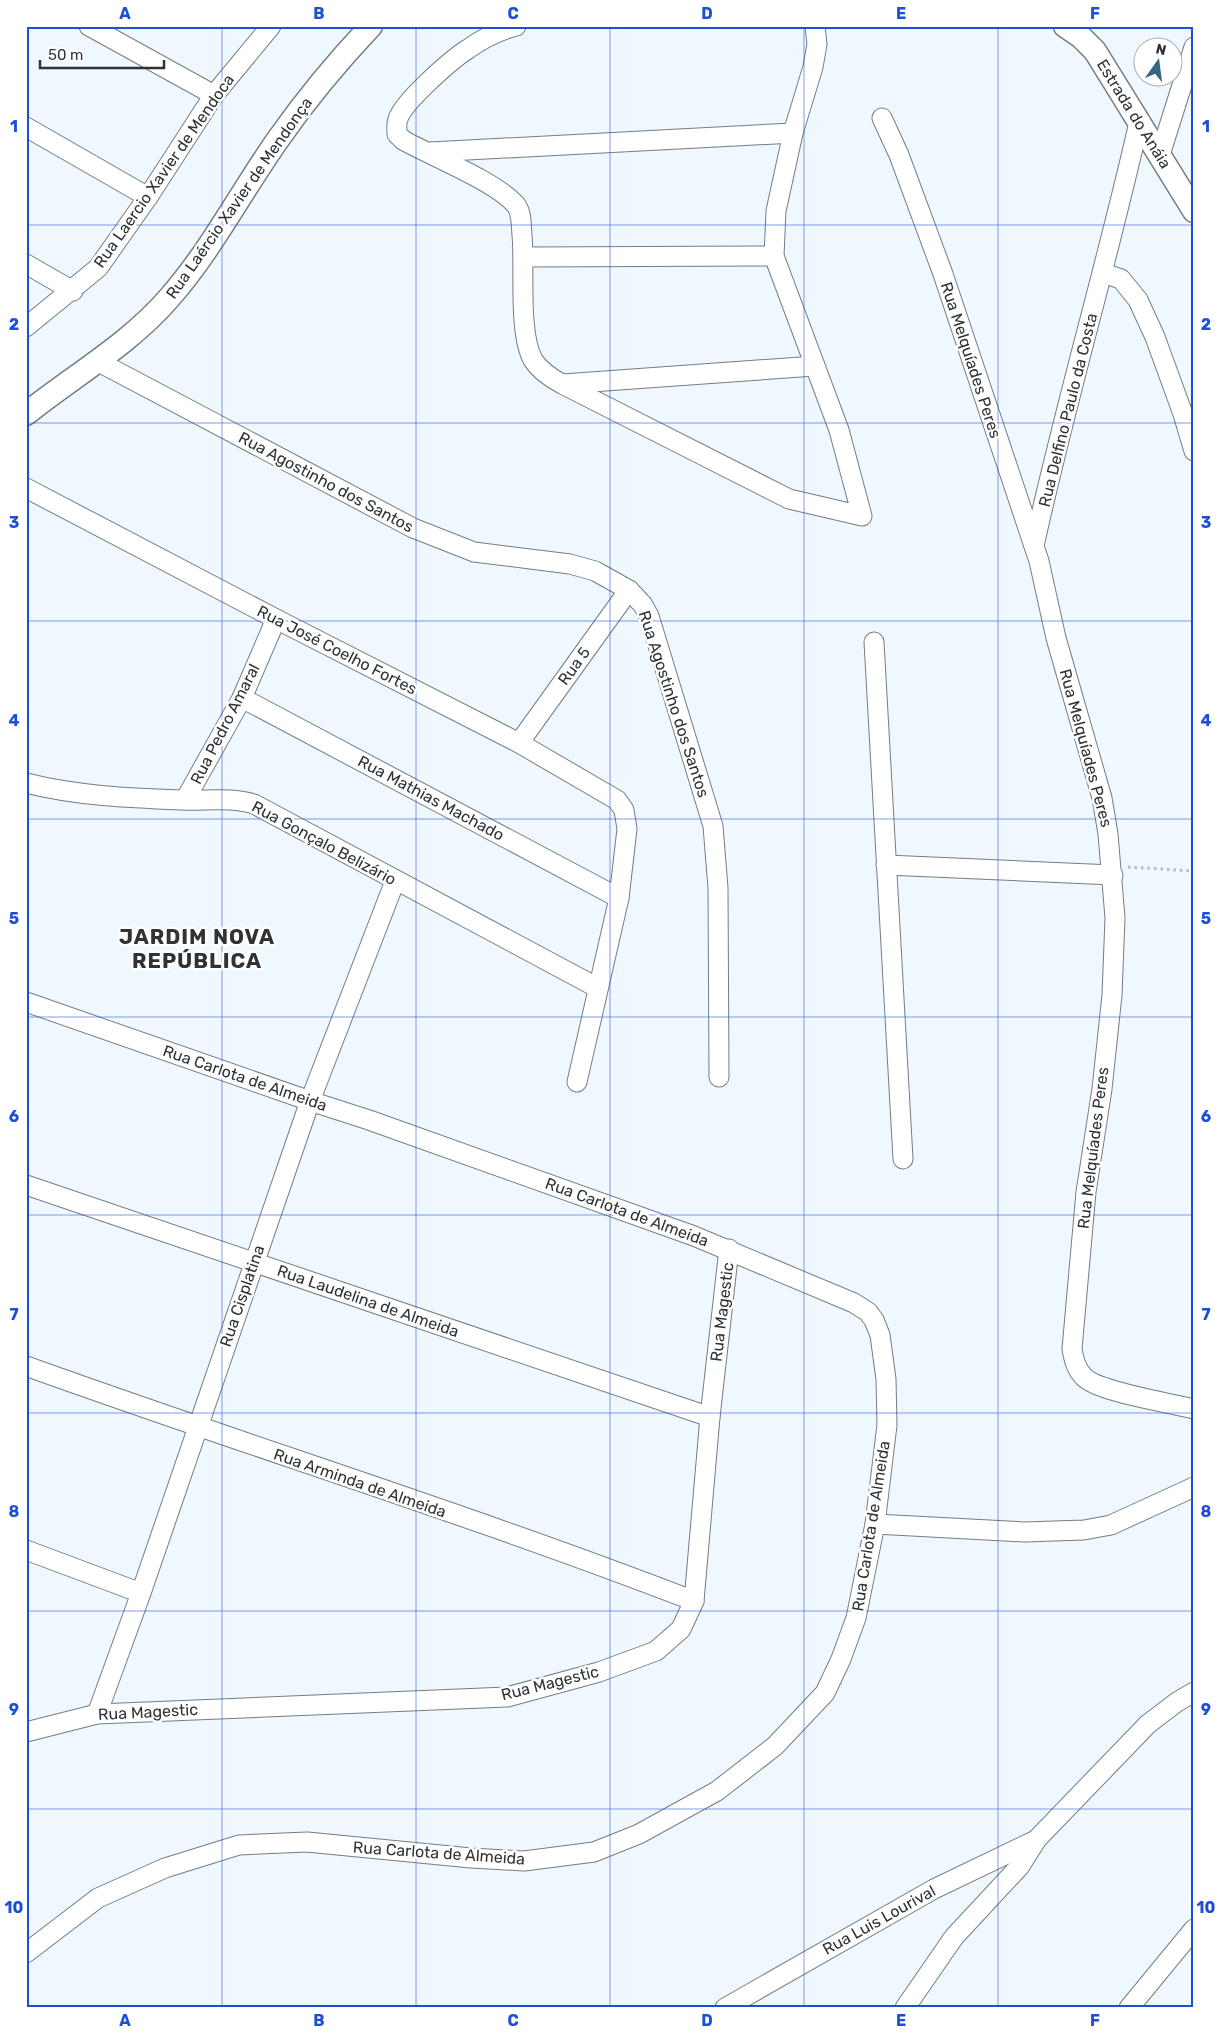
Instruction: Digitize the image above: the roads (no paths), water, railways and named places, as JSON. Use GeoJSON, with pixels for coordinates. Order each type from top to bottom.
{"type":"FeatureCollection","features":[{"type":"Feature","properties":{"kind":"street"},"geometry":{"type":"LineString","coordinates":[[89,26],[214,95]]}},
{"type":"Feature","properties":{"kind":"street","name":"Rua Laercio Xavier de Mendoca"},"geometry":{"type":"LineString","coordinates":[[26,327],[73,291],[98,268],[148,197],[214,95],[272,26]]}},
{"type":"Feature","properties":{"kind":"street","name":"Rua Laércio Xavier de Mendonça"},"geometry":{"type":"LineString","coordinates":[[29,408],[97,361],[159,309],[171,296],[190,271],[280,137],[338,61],[370,26]]}},
{"type":"Feature","properties":{"kind":"street"},"geometry":{"type":"LineString","coordinates":[[516,26],[504,29],[467,49],[411,99],[398,119],[397,134],[403,140],[429,152],[497,190],[517,207],[520,215],[524,257],[524,306],[530,352],[540,368],[548,376],[562,384],[789,499],[862,516],[839,430],[774,256],[776,211],[793,134],[813,67],[817,44],[815,26]]}},
{"type":"Feature","properties":{"kind":"street","name":"Estrada do Anáia"},"geometry":{"type":"LineString","coordinates":[[1064,26],[1081,37],[1095,52],[1194,211]]}},
{"type":"Feature","properties":{"kind":"street"},"geometry":{"type":"LineString","coordinates":[[1160,155],[1194,47]]}},
{"type":"Feature","properties":{"kind":"street","name":"Rua Melquíades Peres"},"geometry":{"type":"LineString","coordinates":[[882,118],[899,155],[943,274],[1034,547],[1056,638],[1102,798],[1112,871],[1115,918],[1112,995],[1102,1089],[1086,1192],[1072,1349],[1076,1367],[1085,1378],[1099,1386],[1194,1409]]}},
{"type":"Feature","properties":{"kind":"street","name":"Rua Delfino Paulo da Costa"},"geometry":{"type":"LineString","coordinates":[[1034,547],[1053,461],[1104,273],[1139,122]]}},
{"type":"Feature","properties":{"kind":"street"},"geometry":{"type":"LineString","coordinates":[[26,127],[148,197]]}},
{"type":"Feature","properties":{"kind":"street"},"geometry":{"type":"LineString","coordinates":[[429,152],[793,134]]}},
{"type":"Feature","properties":{"kind":"street"},"geometry":{"type":"LineString","coordinates":[[524,257],[774,256]]}},
{"type":"Feature","properties":{"kind":"street"},"geometry":{"type":"LineString","coordinates":[[26,264],[73,291]]}},
{"type":"Feature","properties":{"kind":"street"},"geometry":{"type":"LineString","coordinates":[[1104,273],[1121,279],[1138,300],[1155,337],[1183,414],[1194,451]]}},
{"type":"Feature","properties":{"kind":"street","name":"Rua Agostinho dos Santos"},"geometry":{"type":"LineString","coordinates":[[97,361],[413,528],[440,540],[486,554],[570,564],[595,571],[629,590],[643,605],[649,616],[713,826],[718,888],[720,1076]]}},
{"type":"Feature","properties":{"kind":"street"},"geometry":{"type":"LineString","coordinates":[[562,384],[815,366]]}},
{"type":"Feature","properties":{"kind":"street","name":"Rua José Coelho Fortes"},"geometry":{"type":"LineString","coordinates":[[26,488],[276,619],[519,743],[617,800],[624,810],[627,829],[619,898]]}},
{"type":"Feature","properties":{"kind":"street","name":"Rua 5"},"geometry":{"type":"LineString","coordinates":[[519,743],[629,590]]}},
{"type":"Feature","properties":{"kind":"street","name":"Rua Pedro Amaral"},"geometry":{"type":"LineString","coordinates":[[185,800],[242,698],[276,619]]}},
{"type":"Feature","properties":{"kind":"street"},"geometry":{"type":"LineString","coordinates":[[874,642],[903,1159]]}},
{"type":"Feature","properties":{"kind":"street","name":"Rua Mathias Machado"},"geometry":{"type":"LineString","coordinates":[[242,698],[619,898]]}},
{"type":"Feature","properties":{"kind":"street","name":"Rua Gonçalo Belizário"},"geometry":{"type":"LineString","coordinates":[[26,783],[131,798],[234,800],[254,804],[598,988]]}},
{"type":"Feature","properties":{"kind":"street"},"geometry":{"type":"LineString","coordinates":[[886,865],[1112,871]]}},
{"type":"Feature","properties":{"kind":"street","name":"Rua Cisplatina"},"geometry":{"type":"LineString","coordinates":[[97,1714],[141,1593],[310,1102],[395,881]]}},
{"type":"Feature","properties":{"kind":"street"},"geometry":{"type":"LineString","coordinates":[[577,1082],[619,898]]}},
{"type":"Feature","properties":{"kind":"street","name":"Rua Carlota de Almeida"},"geometry":{"type":"LineString","coordinates":[[26,1002],[310,1102],[379,1123],[729,1249],[854,1303],[868,1312],[874,1320],[880,1335],[886,1379],[887,1425],[875,1524],[856,1618],[825,1693],[776,1746],[717,1791],[639,1834],[594,1852],[524,1861],[307,1842],[238,1845],[165,1868],[98,1898],[26,1953]]}},
{"type":"Feature","properties":{"kind":"street","name":"Rua Laudelina de Almeida"},"geometry":{"type":"LineString","coordinates":[[26,1185],[710,1417]]}},
{"type":"Feature","properties":{"kind":"street","name":"Rua Magestic"},"geometry":{"type":"LineString","coordinates":[[26,1732],[97,1714],[507,1697],[599,1672],[656,1651],[681,1629],[694,1601],[710,1417],[729,1249]]}},
{"type":"Feature","properties":{"kind":"street","name":"Rua Arminda de Almeida"},"geometry":{"type":"LineString","coordinates":[[26,1366],[198,1428],[571,1554],[694,1601]]}},
{"type":"Feature","properties":{"kind":"street"},"geometry":{"type":"LineString","coordinates":[[875,1524],[1025,1532],[1084,1530],[1111,1525],[1194,1487]]}},
{"type":"Feature","properties":{"kind":"street"},"geometry":{"type":"LineString","coordinates":[[26,1550],[141,1593]]}},
{"type":"Feature","properties":{"kind":"street","name":"Rua Luis Lourival"},"geometry":{"type":"LineString","coordinates":[[905,2008],[954,1937],[1020,1866],[1037,1839],[1148,1724],[1194,1692]]}},
{"type":"Feature","properties":{"kind":"street","name":"Rua Luis Lourival"},"geometry":{"type":"LineString","coordinates":[[734,2005],[934,1889],[1037,1839]]}},
{"type":"Feature","properties":{"kind":"street"},"geometry":{"type":"LineString","coordinates":[[1129,2008],[1194,1930]]}},
{"type":"Feature","properties":{"kind":"district","name":"JARDIM NOVA REPÚBLICA"},"geometry":{"type":"Point","coordinates":[197,948]}}]}
